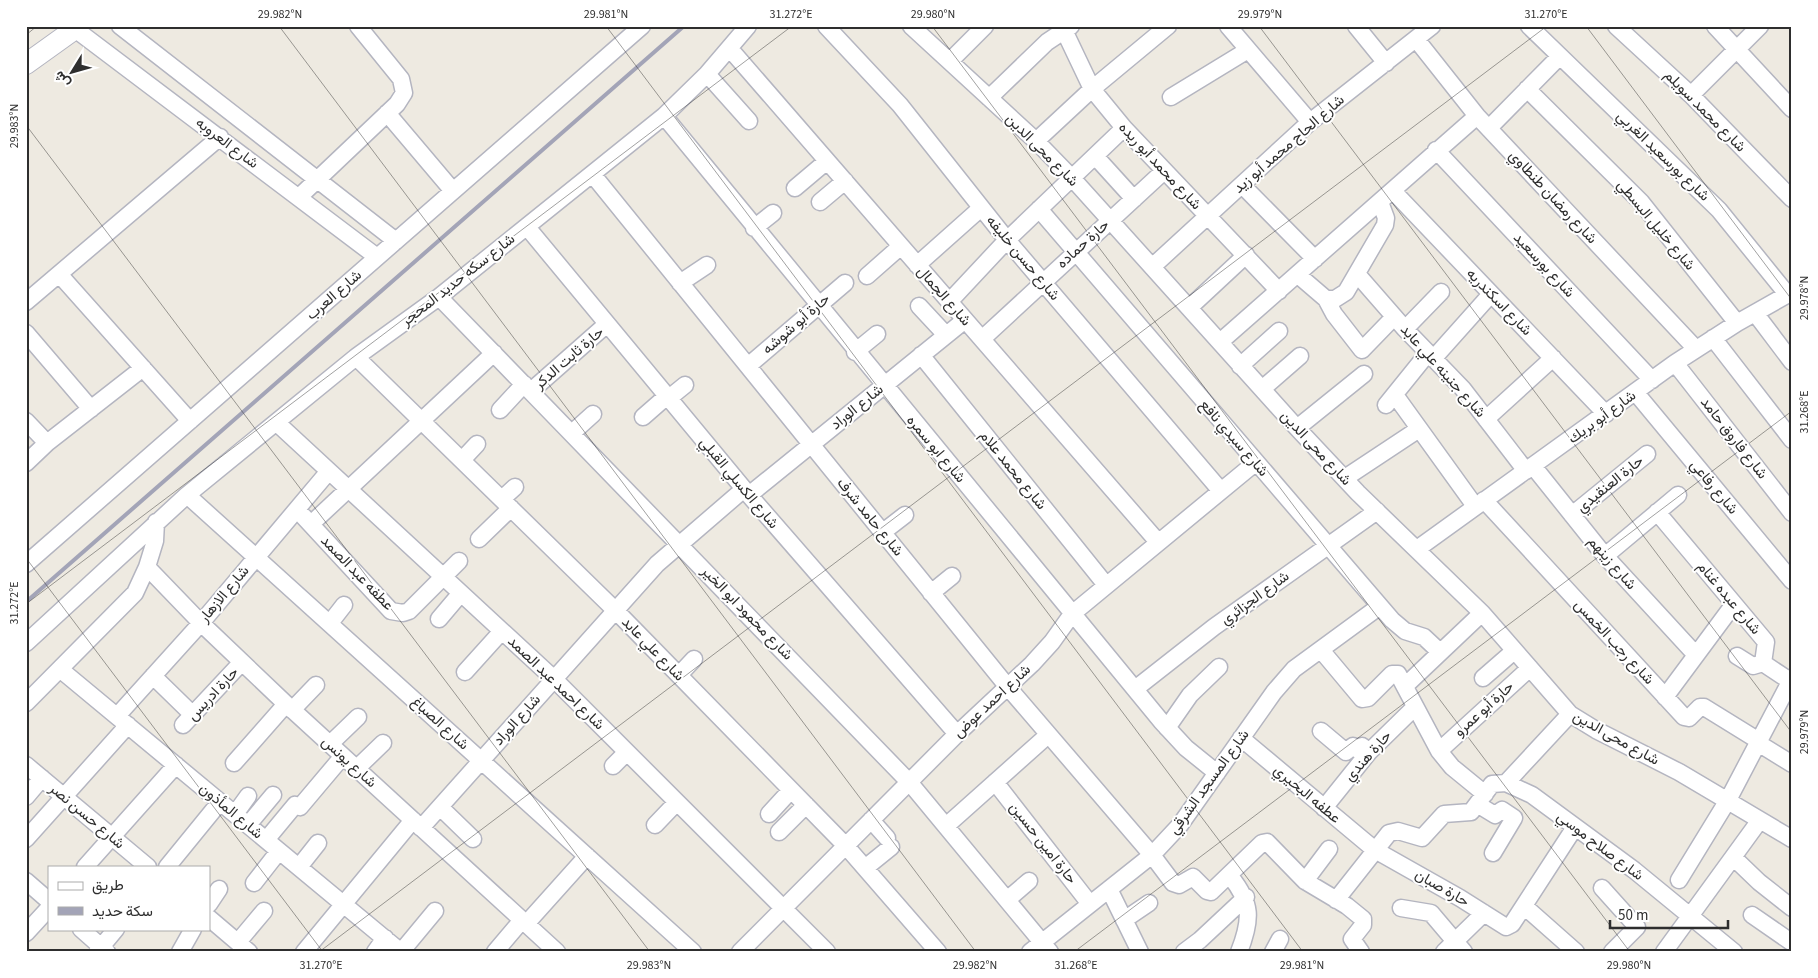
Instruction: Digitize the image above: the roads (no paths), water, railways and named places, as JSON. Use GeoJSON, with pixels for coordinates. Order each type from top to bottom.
{"type":"FeatureCollection","features":[{"type":"Feature","properties":{"kind":"street","name":"شارع العروبه"},"geometry":{"type":"LineString","coordinates":[[120,26],[396,241]]}},
{"type":"Feature","properties":{"kind":"street"},"geometry":{"type":"LineString","coordinates":[[299,197],[387,113],[404,93],[400,79],[358,26]]}},
{"type":"Feature","properties":{"kind":"street","name":"شارع العرب"},"geometry":{"type":"LineString","coordinates":[[26,564],[642,26]]}},
{"type":"Feature","properties":{"kind":"street","name":"شارع سكه حديد المحجر"},"geometry":{"type":"LineString","coordinates":[[26,643],[187,494],[277,423],[356,357],[439,297],[664,116],[707,74],[748,26]]}},
{"type":"Feature","properties":{"kind":"street","name":"شارع حسن خليفه"},"geometry":{"type":"LineString","coordinates":[[826,26],[900,104],[1007,240],[1221,490]]}},
{"type":"Feature","properties":{"kind":"street","name":"شارع محى الدين"},"geometry":{"type":"LineString","coordinates":[[911,26],[1036,141],[1072,178],[1297,428],[1377,511],[1482,613],[1570,714],[1728,800],[1792,839]]}},
{"type":"Feature","properties":{"kind":"street"},"geometry":{"type":"LineString","coordinates":[[950,61],[985,26]]}},
{"type":"Feature","properties":{"kind":"street"},"geometry":{"type":"LineString","coordinates":[[1036,141],[1092,89],[1168,26]]}},
{"type":"Feature","properties":{"kind":"street"},"geometry":{"type":"LineString","coordinates":[[1228,26],[1310,122]]}},
{"type":"Feature","properties":{"kind":"street"},"geometry":{"type":"LineString","coordinates":[[1356,26],[1386,63]]}},
{"type":"Feature","properties":{"kind":"street","name":"شارع الحاج محمد أبو زيد"},"geometry":{"type":"LineString","coordinates":[[1152,267],[1310,122],[1432,26]]}},
{"type":"Feature","properties":{"kind":"street","name":"شارع بورسعيد الغربي"},"geometry":{"type":"LineString","coordinates":[[1529,26],[1719,210],[1790,293]]}},
{"type":"Feature","properties":{"kind":"street","name":"شارع محمد سويلم"},"geometry":{"type":"LineString","coordinates":[[1616,26],[1691,95],[1792,199]]}},
{"type":"Feature","properties":{"kind":"street"},"geometry":{"type":"LineString","coordinates":[[1715,26],[1736,51],[1792,109]]}},
{"type":"Feature","properties":{"kind":"street"},"geometry":{"type":"LineString","coordinates":[[1691,95],[1760,26]]}},
{"type":"Feature","properties":{"kind":"street"},"geometry":{"type":"LineString","coordinates":[[989,98],[1047,42],[1066,27]]}},
{"type":"Feature","properties":{"kind":"street","name":"شارع محمد أبو ريده"},"geometry":{"type":"LineString","coordinates":[[1066,27],[1092,89],[1124,128],[1279,291]]}},
{"type":"Feature","properties":{"kind":"street","name":"شارع العروبه"},"geometry":{"type":"LineString","coordinates":[[77,28],[377,257]]}},
{"type":"Feature","properties":{"kind":"street"},"geometry":{"type":"LineString","coordinates":[[26,64],[77,28]]}},
{"type":"Feature","properties":{"kind":"street","name":"شارع رمضان طنطاوي"},"geometry":{"type":"LineString","coordinates":[[1416,39],[1477,116],[1696,349]]}},
{"type":"Feature","properties":{"kind":"street","name":"شارع الجمال"},"geometry":{"type":"LineString","coordinates":[[730,49],[1158,542]]}},
{"type":"Feature","properties":{"kind":"street"},"geometry":{"type":"LineString","coordinates":[[1171,97],[1248,50]]}},
{"type":"Feature","properties":{"kind":"street"},"geometry":{"type":"LineString","coordinates":[[1489,128],[1560,56]]}},
{"type":"Feature","properties":{"kind":"street"},"geometry":{"type":"LineString","coordinates":[[707,74],[749,121]]}},
{"type":"Feature","properties":{"kind":"street","name":"شارع خليل البسطي"},"geometry":{"type":"LineString","coordinates":[[1527,89],[1641,202],[1737,323]]}},
{"type":"Feature","properties":{"kind":"street"},"geometry":{"type":"LineString","coordinates":[[387,113],[453,191]]}},
{"type":"Feature","properties":{"kind":"street","name":"شارع ابو سمره"},"geometry":{"type":"LineString","coordinates":[[664,116],[883,386],[1166,728],[1186,748],[1217,773]]}},
{"type":"Feature","properties":{"kind":"street"},"geometry":{"type":"LineString","coordinates":[[1220,342],[1380,202],[1436,150],[1477,116]]}},
{"type":"Feature","properties":{"kind":"street"},"geometry":{"type":"LineString","coordinates":[[949,302],[1007,240],[1124,128]]}},
{"type":"Feature","properties":{"kind":"street"},"geometry":{"type":"LineString","coordinates":[[26,302],[220,137]]}},
{"type":"Feature","properties":{"kind":"street","name":"شارع بورسعيد"},"geometry":{"type":"LineString","coordinates":[[1436,150],[1652,380]]}},
{"type":"Feature","properties":{"kind":"street"},"geometry":{"type":"LineString","coordinates":[[1095,156],[1134,199]]}},
{"type":"Feature","properties":{"kind":"street"},"geometry":{"type":"LineString","coordinates":[[795,188],[827,161]]}},
{"type":"Feature","properties":{"kind":"street","name":"حارة حماده"},"geometry":{"type":"LineString","coordinates":[[982,339],[1164,171]]}},
{"type":"Feature","properties":{"kind":"street","name":"شارع حامد شرف"},"geometry":{"type":"LineString","coordinates":[[593,175],[680,283],[733,335],[748,366],[1007,686],[1176,885],[1193,876],[1208,892],[1211,892],[1230,876]]}},
{"type":"Feature","properties":{"kind":"street"},"geometry":{"type":"LineString","coordinates":[[820,202],[845,181]]}},
{"type":"Feature","properties":{"kind":"street"},"geometry":{"type":"LineString","coordinates":[[1242,185],[1315,259]]}},
{"type":"Feature","properties":{"kind":"street","name":"شارع اسكندريه"},"geometry":{"type":"LineString","coordinates":[[1392,191],[1606,414]]}},
{"type":"Feature","properties":{"kind":"street"},"geometry":{"type":"LineString","coordinates":[[1326,298],[1335,299],[1346,292],[1386,225],[1386,218],[1380,202]]}},
{"type":"Feature","properties":{"kind":"street"},"geometry":{"type":"LineString","coordinates":[[917,265],[981,208]]}},
{"type":"Feature","properties":{"kind":"street","name":"شارع سيدي نافع"},"geometry":{"type":"LineString","coordinates":[[1039,209],[1399,627],[1424,637],[1440,652]]}},
{"type":"Feature","properties":{"kind":"street"},"geometry":{"type":"LineString","coordinates":[[754,228],[773,213]]}},
{"type":"Feature","properties":{"kind":"street","name":"شارع الكسلي القبلي"},"geometry":{"type":"LineString","coordinates":[[527,227],[746,492],[957,734]]}},
{"type":"Feature","properties":{"kind":"street"},"geometry":{"type":"LineString","coordinates":[[867,276],[901,246]]}},
{"type":"Feature","properties":{"kind":"street"},"geometry":{"type":"LineString","coordinates":[[1189,308],[1246,255]]}},
{"type":"Feature","properties":{"kind":"street"},"geometry":{"type":"LineString","coordinates":[[680,283],[707,264]]}},
{"type":"Feature","properties":{"kind":"street"},"geometry":{"type":"LineString","coordinates":[[59,274],[190,421]]}},
{"type":"Feature","properties":{"kind":"street"},"geometry":{"type":"LineString","coordinates":[[1298,274],[1326,298],[1357,355],[1440,292]]}},
{"type":"Feature","properties":{"kind":"street","name":"شارع جنينه علي عابد"},"geometry":{"type":"LineString","coordinates":[[1356,274],[1463,389],[1529,469]]}},
{"type":"Feature","properties":{"kind":"street","name":"حارة أبو شوشه"},"geometry":{"type":"LineString","coordinates":[[748,366],[845,282]]}},
{"type":"Feature","properties":{"kind":"street","name":"شارع أبو بريك"},"geometry":{"type":"LineString","coordinates":[[1417,549],[1675,363],[1737,323],[1790,293]]}},
{"type":"Feature","properties":{"kind":"street"},"geometry":{"type":"LineString","coordinates":[[1431,356],[1491,294]]}},
{"type":"Feature","properties":{"kind":"street","name":"شارع محمود ابو الخير"},"geometry":{"type":"LineString","coordinates":[[439,297],[910,783],[1008,899],[1041,948]]}},
{"type":"Feature","properties":{"kind":"street"},"geometry":{"type":"LineString","coordinates":[[919,306],[946,335]]}},
{"type":"Feature","properties":{"kind":"street"},"geometry":{"type":"LineString","coordinates":[[1755,313],[1792,362]]}},
{"type":"Feature","properties":{"kind":"street","name":"شارع الوراد"},"geometry":{"type":"LineString","coordinates":[[304,952],[343,904],[417,824],[440,807],[616,610],[679,543],[811,444],[964,320]]}},
{"type":"Feature","properties":{"kind":"street","name":"حارة ثابت الدكر"},"geometry":{"type":"LineString","coordinates":[[500,410],[607,324]]}},
{"type":"Feature","properties":{"kind":"street"},"geometry":{"type":"LineString","coordinates":[[1240,366],[1279,331]]}},
{"type":"Feature","properties":{"kind":"street"},"geometry":{"type":"LineString","coordinates":[[26,333],[91,409]]}},
{"type":"Feature","properties":{"kind":"street"},"geometry":{"type":"LineString","coordinates":[[856,352],[877,334]]}},
{"type":"Feature","properties":{"kind":"street"},"geometry":{"type":"LineString","coordinates":[[1713,338],[1792,440]]}},
{"type":"Feature","properties":{"kind":"street"},"geometry":{"type":"LineString","coordinates":[[311,524],[420,420],[494,353]]}},
{"type":"Feature","properties":{"kind":"street","name":"شارع محمد علام"},"geometry":{"type":"LineString","coordinates":[[921,355],[1106,585]]}},
{"type":"Feature","properties":{"kind":"street"},"geometry":{"type":"LineString","coordinates":[[1262,389],[1300,356]]}},
{"type":"Feature","properties":{"kind":"street","name":"شارع رجب الخمس"},"geometry":{"type":"LineString","coordinates":[[1431,356],[1390,400],[1419,429],[1479,503],[1687,719],[1700,707],[1704,707],[1758,742]]}},
{"type":"Feature","properties":{"kind":"street","name":"شارع علي عابد"},"geometry":{"type":"LineString","coordinates":[[356,357],[616,610],[845,845],[938,952]]}},
{"type":"Feature","properties":{"kind":"street"},"geometry":{"type":"LineString","coordinates":[[1486,418],[1553,358]]}},
{"type":"Feature","properties":{"kind":"street","name":"شارع فاروق حامد"},"geometry":{"type":"LineString","coordinates":[[1675,363],[1792,513]]}},
{"type":"Feature","properties":{"kind":"street"},"geometry":{"type":"LineString","coordinates":[[26,463],[47,443],[143,368]]}},
{"type":"Feature","properties":{"kind":"street"},"geometry":{"type":"LineString","coordinates":[[1297,428],[1364,374]]}},
{"type":"Feature","properties":{"kind":"street"},"geometry":{"type":"LineString","coordinates":[[643,417],[685,385]]}},
{"type":"Feature","properties":{"kind":"street","name":"شارع رفاعي"},"geometry":{"type":"LineString","coordinates":[[1636,392],[1792,581]]}},
{"type":"Feature","properties":{"kind":"street"},"geometry":{"type":"LineString","coordinates":[[572,433],[593,414]]}},
{"type":"Feature","properties":{"kind":"street"},"geometry":{"type":"LineString","coordinates":[[26,421],[47,443]]}},
{"type":"Feature","properties":{"kind":"street","name":"شارع احمد عبد الصمد"},"geometry":{"type":"LineString","coordinates":[[277,423],[348,488],[426,552],[443,576],[461,594],[554,679],[827,952]]}},
{"type":"Feature","properties":{"kind":"street"},"geometry":{"type":"LineString","coordinates":[[1345,478],[1419,429]]}},
{"type":"Feature","properties":{"kind":"street"},"geometry":{"type":"LineString","coordinates":[[462,460],[477,444]]}},
{"type":"Feature","properties":{"kind":"street","name":"حارة العنقيدي"},"geometry":{"type":"LineString","coordinates":[[1572,515],[1647,454]]}},
{"type":"Feature","properties":{"kind":"street","name":"شارع احمد عوض"},"geometry":{"type":"LineString","coordinates":[[740,952],[782,907],[1047,648],[1072,614],[1256,463]]}},
{"type":"Feature","properties":{"kind":"street","name":"شارع زينهم"},"geometry":{"type":"LineString","coordinates":[[1529,469],[1696,656]]}},
{"type":"Feature","properties":{"kind":"street","name":"شارع الازهار"},"geometry":{"type":"LineString","coordinates":[[26,839],[64,797],[123,721],[153,676],[201,623],[329,470]]}},
{"type":"Feature","properties":{"kind":"street"},"geometry":{"type":"LineString","coordinates":[[479,539],[506,503],[515,487]]}},
{"type":"Feature","properties":{"kind":"street","name":"شارع الصباغ"},"geometry":{"type":"LineString","coordinates":[[187,494],[693,952]]}},
{"type":"Feature","properties":{"kind":"street"},"geometry":{"type":"LineString","coordinates":[[1605,556],[1678,495]]}},
{"type":"Feature","properties":{"kind":"street","name":"عطفه عبد الصمد"},"geometry":{"type":"LineString","coordinates":[[297,509],[391,611],[396,613],[409,610],[443,576]]}},
{"type":"Feature","properties":{"kind":"street","name":"شارع الجزائري"},"geometry":{"type":"LineString","coordinates":[[1135,689],[1214,627],[1377,511]]}},
{"type":"Feature","properties":{"kind":"street","name":"شارع عبده غنام"},"geometry":{"type":"LineString","coordinates":[[1657,512],[1766,642],[1763,663]]}},
{"type":"Feature","properties":{"kind":"street"},"geometry":{"type":"LineString","coordinates":[[883,532],[905,515]]}},
{"type":"Feature","properties":{"kind":"street"},"geometry":{"type":"LineString","coordinates":[[26,703],[61,670],[135,593],[147,567],[155,541],[156,522]]}},
{"type":"Feature","properties":{"kind":"street"},"geometry":{"type":"LineString","coordinates":[[443,576],[459,562]]}},
{"type":"Feature","properties":{"kind":"street","name":"شارع يونس"},"geometry":{"type":"LineString","coordinates":[[147,567],[201,623],[289,707],[557,952]]}},
{"type":"Feature","properties":{"kind":"street"},"geometry":{"type":"LineString","coordinates":[[931,593],[952,576]]}},
{"type":"Feature","properties":{"kind":"street"},"geometry":{"type":"LineString","coordinates":[[438,619],[461,594]]}},
{"type":"Feature","properties":{"kind":"street"},"geometry":{"type":"LineString","coordinates":[[1665,697],[1734,604]]}},
{"type":"Feature","properties":{"kind":"street"},"geometry":{"type":"LineString","coordinates":[[330,623],[344,606]]}},
{"type":"Feature","properties":{"kind":"street","name":"شارع المسجد الشرقي"},"geometry":{"type":"LineString","coordinates":[[1041,948],[1090,904],[1152,855],[1180,825],[1288,675],[1380,606]]}},
{"type":"Feature","properties":{"kind":"street"},"geometry":{"type":"LineString","coordinates":[[1321,650],[1362,699],[1368,698],[1440,652],[1482,613]]}},
{"type":"Feature","properties":{"kind":"street"},"geometry":{"type":"LineString","coordinates":[[465,672],[502,631]]}},
{"type":"Feature","properties":{"kind":"street"},"geometry":{"type":"LineString","coordinates":[[1482,678],[1514,650]]}},
{"type":"Feature","properties":{"kind":"street"},"geometry":{"type":"LineString","coordinates":[[1679,880],[1728,800],[1790,686],[1763,663],[1753,666],[1737,656]]}},
{"type":"Feature","properties":{"kind":"street"},"geometry":{"type":"LineString","coordinates":[[679,675],[694,659]]}},
{"type":"Feature","properties":{"kind":"street","name":"حارة ادريس"},"geometry":{"type":"LineString","coordinates":[[153,676],[188,720],[242,662]]}},
{"type":"Feature","properties":{"kind":"street"},"geometry":{"type":"LineString","coordinates":[[1166,728],[1190,695],[1219,667]]}},
{"type":"Feature","properties":{"kind":"street","name":"حارة أبو عمرو"},"geometry":{"type":"LineString","coordinates":[[1439,751],[1530,668]]}},
{"type":"Feature","properties":{"kind":"street","name":"شارع المأذون"},"geometry":{"type":"LineString","coordinates":[[61,670],[401,952]]}},
{"type":"Feature","properties":{"kind":"street"},"geometry":{"type":"LineString","coordinates":[[1400,679],[1439,751],[1452,767],[1494,815],[1502,810],[1514,818],[1493,853]]}},
{"type":"Feature","properties":{"kind":"street"},"geometry":{"type":"LineString","coordinates":[[234,763],[289,707],[316,685]]}},
{"type":"Feature","properties":{"kind":"street","name":"حارة هندي"},"geometry":{"type":"LineString","coordinates":[[1324,808],[1369,752],[1415,707]]}},
{"type":"Feature","properties":{"kind":"street"},"geometry":{"type":"LineString","coordinates":[[1336,900],[1375,850],[1392,832],[1422,838],[1444,814],[1467,814],[1494,783],[1506,783],[1570,714]]}},
{"type":"Feature","properties":{"kind":"street"},"geometry":{"type":"LineString","coordinates":[[330,744],[358,717]]}},
{"type":"Feature","properties":{"kind":"street"},"geometry":{"type":"LineString","coordinates":[[1321,731],[1346,752],[1353,746],[1358,750],[1362,746],[1369,752]]}},
{"type":"Feature","properties":{"kind":"street"},"geometry":{"type":"LineString","coordinates":[[946,826],[1048,735]]}},
{"type":"Feature","properties":{"kind":"street","name":"عطفه البحيري"},"geometry":{"type":"LineString","coordinates":[[1241,738],[1375,850]]}},
{"type":"Feature","properties":{"kind":"street"},"geometry":{"type":"LineString","coordinates":[[1758,742],[1792,764]]}},
{"type":"Feature","properties":{"kind":"street"},"geometry":{"type":"LineString","coordinates":[[356,769],[383,743]]}},
{"type":"Feature","properties":{"kind":"street"},"geometry":{"type":"LineString","coordinates":[[613,766],[627,752]]}},
{"type":"Feature","properties":{"kind":"street"},"geometry":{"type":"LineString","coordinates":[[266,840],[295,805],[300,807],[342,756]]}},
{"type":"Feature","properties":{"kind":"street","name":"شارع حسن نصر"},"geometry":{"type":"LineString","coordinates":[[26,765],[147,866]]}},
{"type":"Feature","properties":{"kind":"street"},"geometry":{"type":"LineString","coordinates":[[86,866],[176,765]]}},
{"type":"Feature","properties":{"kind":"street"},"geometry":{"type":"LineString","coordinates":[[26,797],[42,778]]}},
{"type":"Feature","properties":{"kind":"street","name":"حارة امين حسين"},"geometry":{"type":"LineString","coordinates":[[995,782],[1090,904]]}},
{"type":"Feature","properties":{"kind":"street","name":"شارع صلاح موسي"},"geometry":{"type":"LineString","coordinates":[[1506,783],[1532,794],[1691,916],[1734,952]]}},
{"type":"Feature","properties":{"kind":"street"},"geometry":{"type":"LineString","coordinates":[[769,814],[791,790]]}},
{"type":"Feature","properties":{"kind":"street"},"geometry":{"type":"LineString","coordinates":[[248,825],[273,795]]}},
{"type":"Feature","properties":{"kind":"street"},"geometry":{"type":"LineString","coordinates":[[235,814],[248,796]]}},
{"type":"Feature","properties":{"kind":"street"},"geometry":{"type":"LineString","coordinates":[[168,866],[220,802]]}},
{"type":"Feature","properties":{"kind":"street"},"geometry":{"type":"LineString","coordinates":[[655,825],[677,802]]}},
{"type":"Feature","properties":{"kind":"street"},"geometry":{"type":"LineString","coordinates":[[779,832],[806,805]]}},
{"type":"Feature","properties":{"kind":"street"},"geometry":{"type":"LineString","coordinates":[[440,807],[473,838]]}},
{"type":"Feature","properties":{"kind":"street"},"geometry":{"type":"LineString","coordinates":[[865,868],[889,842],[871,820]]}},
{"type":"Feature","properties":{"kind":"street"},"geometry":{"type":"LineString","coordinates":[[1664,952],[1760,820]]}},
{"type":"Feature","properties":{"kind":"street"},"geometry":{"type":"LineString","coordinates":[[1575,827],[1524,906],[1576,952]]}},
{"type":"Feature","properties":{"kind":"street"},"geometry":{"type":"LineString","coordinates":[[299,867],[318,842]]}},
{"type":"Feature","properties":{"kind":"street"},"geometry":{"type":"LineString","coordinates":[[1239,952],[1246,928],[1246,897],[1230,876],[1264,842],[1270,844],[1306,880],[1347,906],[1363,920],[1363,925],[1352,939],[1361,952]]}},
{"type":"Feature","properties":{"kind":"street"},"geometry":{"type":"LineString","coordinates":[[1306,880],[1328,849]]}},
{"type":"Feature","properties":{"kind":"street","name":"حارة صبان"},"geometry":{"type":"LineString","coordinates":[[1375,850],[1508,927],[1524,906]]}},
{"type":"Feature","properties":{"kind":"street"},"geometry":{"type":"LineString","coordinates":[[254,883],[279,851]]}},
{"type":"Feature","properties":{"kind":"street"},"geometry":{"type":"LineString","coordinates":[[495,952],[587,856]]}},
{"type":"Feature","properties":{"kind":"street"},"geometry":{"type":"LineString","coordinates":[[1734,858],[1759,882],[1789,906],[1772,928]]}},
{"type":"Feature","properties":{"kind":"street"},"geometry":{"type":"LineString","coordinates":[[26,881],[48,900]]}},
{"type":"Feature","properties":{"kind":"street"},"geometry":{"type":"LineString","coordinates":[[1008,899],[1030,882]]}},
{"type":"Feature","properties":{"kind":"street"},"geometry":{"type":"LineString","coordinates":[[1602,888],[1637,927],[1612,952]]}},
{"type":"Feature","properties":{"kind":"street"},"geometry":{"type":"LineString","coordinates":[[210,902],[219,889]]}},
{"type":"Feature","properties":{"kind":"street"},"geometry":{"type":"LineString","coordinates":[[1109,889],[1140,952]]}},
{"type":"Feature","properties":{"kind":"street"},"geometry":{"type":"LineString","coordinates":[[1184,952],[1200,940],[1246,897]]}},
{"type":"Feature","properties":{"kind":"street"},"geometry":{"type":"LineString","coordinates":[[1124,920],[1149,903]]}},
{"type":"Feature","properties":{"kind":"street"},"geometry":{"type":"LineString","coordinates":[[1401,908],[1431,913],[1454,948],[1484,913]]}},
{"type":"Feature","properties":{"kind":"street"},"geometry":{"type":"LineString","coordinates":[[26,933],[48,909]]}},
{"type":"Feature","properties":{"kind":"street"},"geometry":{"type":"LineString","coordinates":[[210,919],[244,947],[264,911]]}},
{"type":"Feature","properties":{"kind":"street"},"geometry":{"type":"LineString","coordinates":[[401,952],[435,911]]}},
{"type":"Feature","properties":{"kind":"street"},"geometry":{"type":"LineString","coordinates":[[1752,915],[1791,942]]}},
{"type":"Feature","properties":{"kind":"street"},"geometry":{"type":"LineString","coordinates":[[82,930],[102,950],[115,930]]}},
{"type":"Feature","properties":{"kind":"street"},"geometry":{"type":"LineString","coordinates":[[180,952],[192,930]]}},
{"type":"Feature","properties":{"kind":"street"},"geometry":{"type":"LineString","coordinates":[[375,952],[385,938]]}},
{"type":"Feature","properties":{"kind":"railway"},"geometry":{"type":"LineString","coordinates":[[26,602],[684,26]]}}]}
